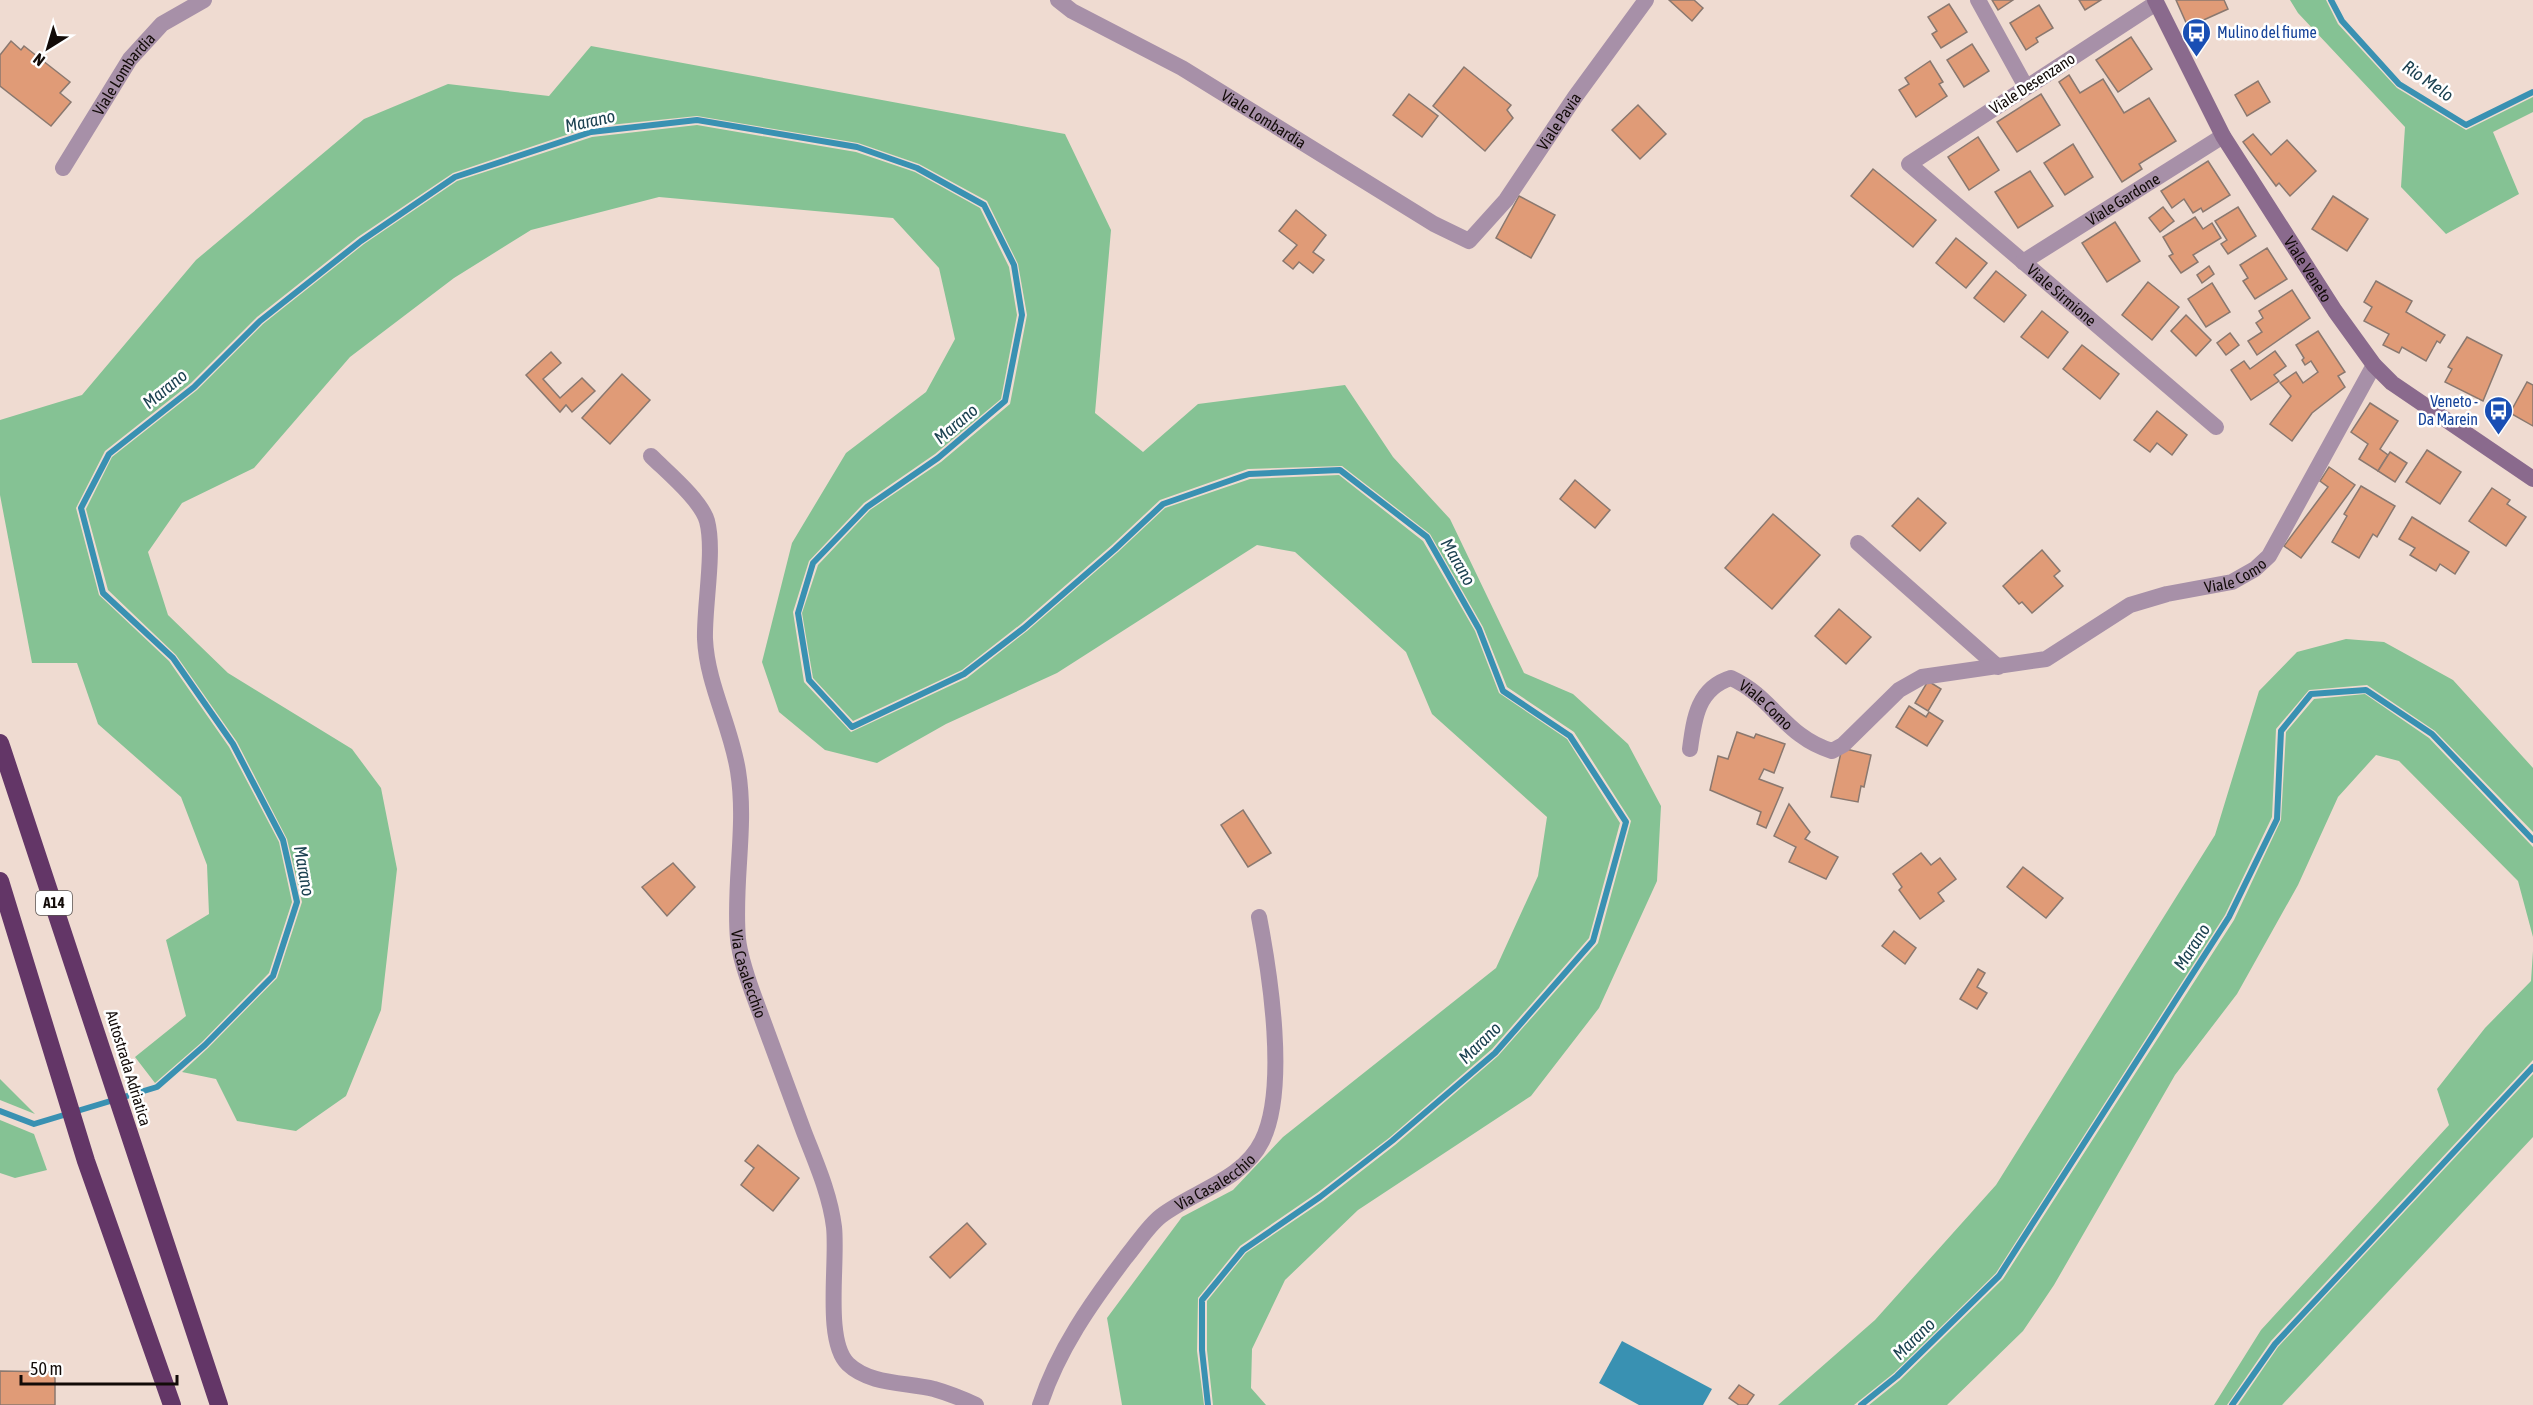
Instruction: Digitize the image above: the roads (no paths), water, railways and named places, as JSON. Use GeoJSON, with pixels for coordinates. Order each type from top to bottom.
{"type":"FeatureCollection","features":[{"type":"Feature","properties":{"kind":"highway","name":"Autostrada Adriatica"},"geometry":{"type":"LineString","coordinates":[[0,743],[108,1063],[131,1141],[219,1405]]}},
{"type":"Feature","properties":{"kind":"highway","name":"A14"},"geometry":{"type":"LineString","coordinates":[[0,881],[86,1161],[172,1405]]}},
{"type":"Feature","properties":{"kind":"main road","name":"Viale Veneto"},"geometry":{"type":"LineString","coordinates":[[2155,1],[2223,136],[2335,311],[2374,365],[2391,383],[2533,479]]}},
{"type":"Feature","properties":{"kind":"street","name":"Viale Lombardia"},"geometry":{"type":"LineString","coordinates":[[63,168],[130,59],[162,24],[204,0]]}},
{"type":"Feature","properties":{"kind":"street","name":"Viale Lombardia"},"geometry":{"type":"LineString","coordinates":[[1058,0],[1072,11],[1182,68],[1434,224],[1469,241]]}},
{"type":"Feature","properties":{"kind":"street","name":"Viale Pavia"},"geometry":{"type":"LineString","coordinates":[[1469,241],[1506,200],[1575,97],[1646,0]]}},
{"type":"Feature","properties":{"kind":"street"},"geometry":{"type":"LineString","coordinates":[[1978,0],[2026,87]]}},
{"type":"Feature","properties":{"kind":"street","name":"Viale Desenzano"},"geometry":{"type":"LineString","coordinates":[[1909,164],[2155,1]]}},
{"type":"Feature","properties":{"kind":"street","name":"Viale Gardone"},"geometry":{"type":"LineString","coordinates":[[2024,262],[2223,136]]}},
{"type":"Feature","properties":{"kind":"street","name":"Viale Sirmione"},"geometry":{"type":"LineString","coordinates":[[1909,164],[2216,428]]}},
{"type":"Feature","properties":{"kind":"street","name":"Viale Como"},"geometry":{"type":"LineString","coordinates":[[1690,748],[1693,727],[1702,700],[1717,682],[1731,678],[1750,687],[1795,733],[1816,746],[1832,751],[1843,745],[1899,690],[1922,677],[2046,659],[2130,605],[2167,594],[2232,582],[2255,569],[2269,556],[2374,365]]}},
{"type":"Feature","properties":{"kind":"street","name":"Via Casalecchio"},"geometry":{"type":"LineString","coordinates":[[651,456],[692,498],[707,520],[709,542],[705,640],[709,666],[738,770],[741,800],[738,939],[742,962],[752,991],[826,1190],[834,1226],[836,1263],[834,1331],[837,1348],[846,1363],[858,1372],[874,1379],[936,1390],[976,1405]]}},
{"type":"Feature","properties":{"kind":"street"},"geometry":{"type":"LineString","coordinates":[[1858,543],[1998,667]]}},
{"type":"Feature","properties":{"kind":"street","name":"Via Casalecchio"},"geometry":{"type":"LineString","coordinates":[[1040,1405],[1047,1382],[1082,1319],[1137,1243],[1160,1217],[1240,1168],[1262,1142],[1272,1110],[1276,1076],[1269,970],[1259,917]]}},
{"type":"Feature","properties":{"kind":"water"},"geometry":{"type":"Polygon","coordinates":[[[1622,1341],[1712,1389],[1703,1405],[1639,1405],[1599,1383],[1622,1341]]]}},
{"type":"Feature","properties":{"kind":"waterway","name":"Rio Melo"},"geometry":{"type":"LineString","coordinates":[[2331,0],[2342,21],[2399,84],[2466,125],[2533,92]]}},
{"type":"Feature","properties":{"kind":"waterway","name":"Marano"},"geometry":{"type":"LineString","coordinates":[[0,1111],[34,1124],[157,1087],[205,1045],[273,976],[297,902],[283,840],[233,744],[173,658],[103,593],[81,508],[109,454],[194,387],[260,321],[361,241],[455,177],[591,132],[697,120],[857,147],[917,168],[984,205],[1014,265],[1022,315],[1005,401],[938,458],[867,507],[813,563],[798,613],[809,680],[852,727],[964,674],[1024,628],[1163,504],[1249,474],[1340,470],[1427,537],[1479,629],[1503,691],[1570,736],[1626,822],[1593,941],[1495,1053],[1392,1141],[1320,1197],[1243,1250],[1202,1300],[1202,1350],[1208,1405]]}},
{"type":"Feature","properties":{"kind":"waterway","name":"Marano"},"geometry":{"type":"LineString","coordinates":[[1861,1405],[1897,1376],[1999,1276],[2229,917],[2277,819],[2281,731],[2311,694],[2366,690],[2432,734],[2533,840]]}},
{"type":"Feature","properties":{"kind":"waterway","name":"Marano"},"geometry":{"type":"LineString","coordinates":[[2232,1405],[2275,1344],[2533,1067]]}},
{"type":"Feature","properties":{"kind":"place","name":"Mulino del fiume"},"geometry":{"type":"Point","coordinates":[2196,58]}},
{"type":"Feature","properties":{"kind":"place","name":"Veneto - Da Marein"},"geometry":{"type":"Point","coordinates":[2499,436]}}]}
